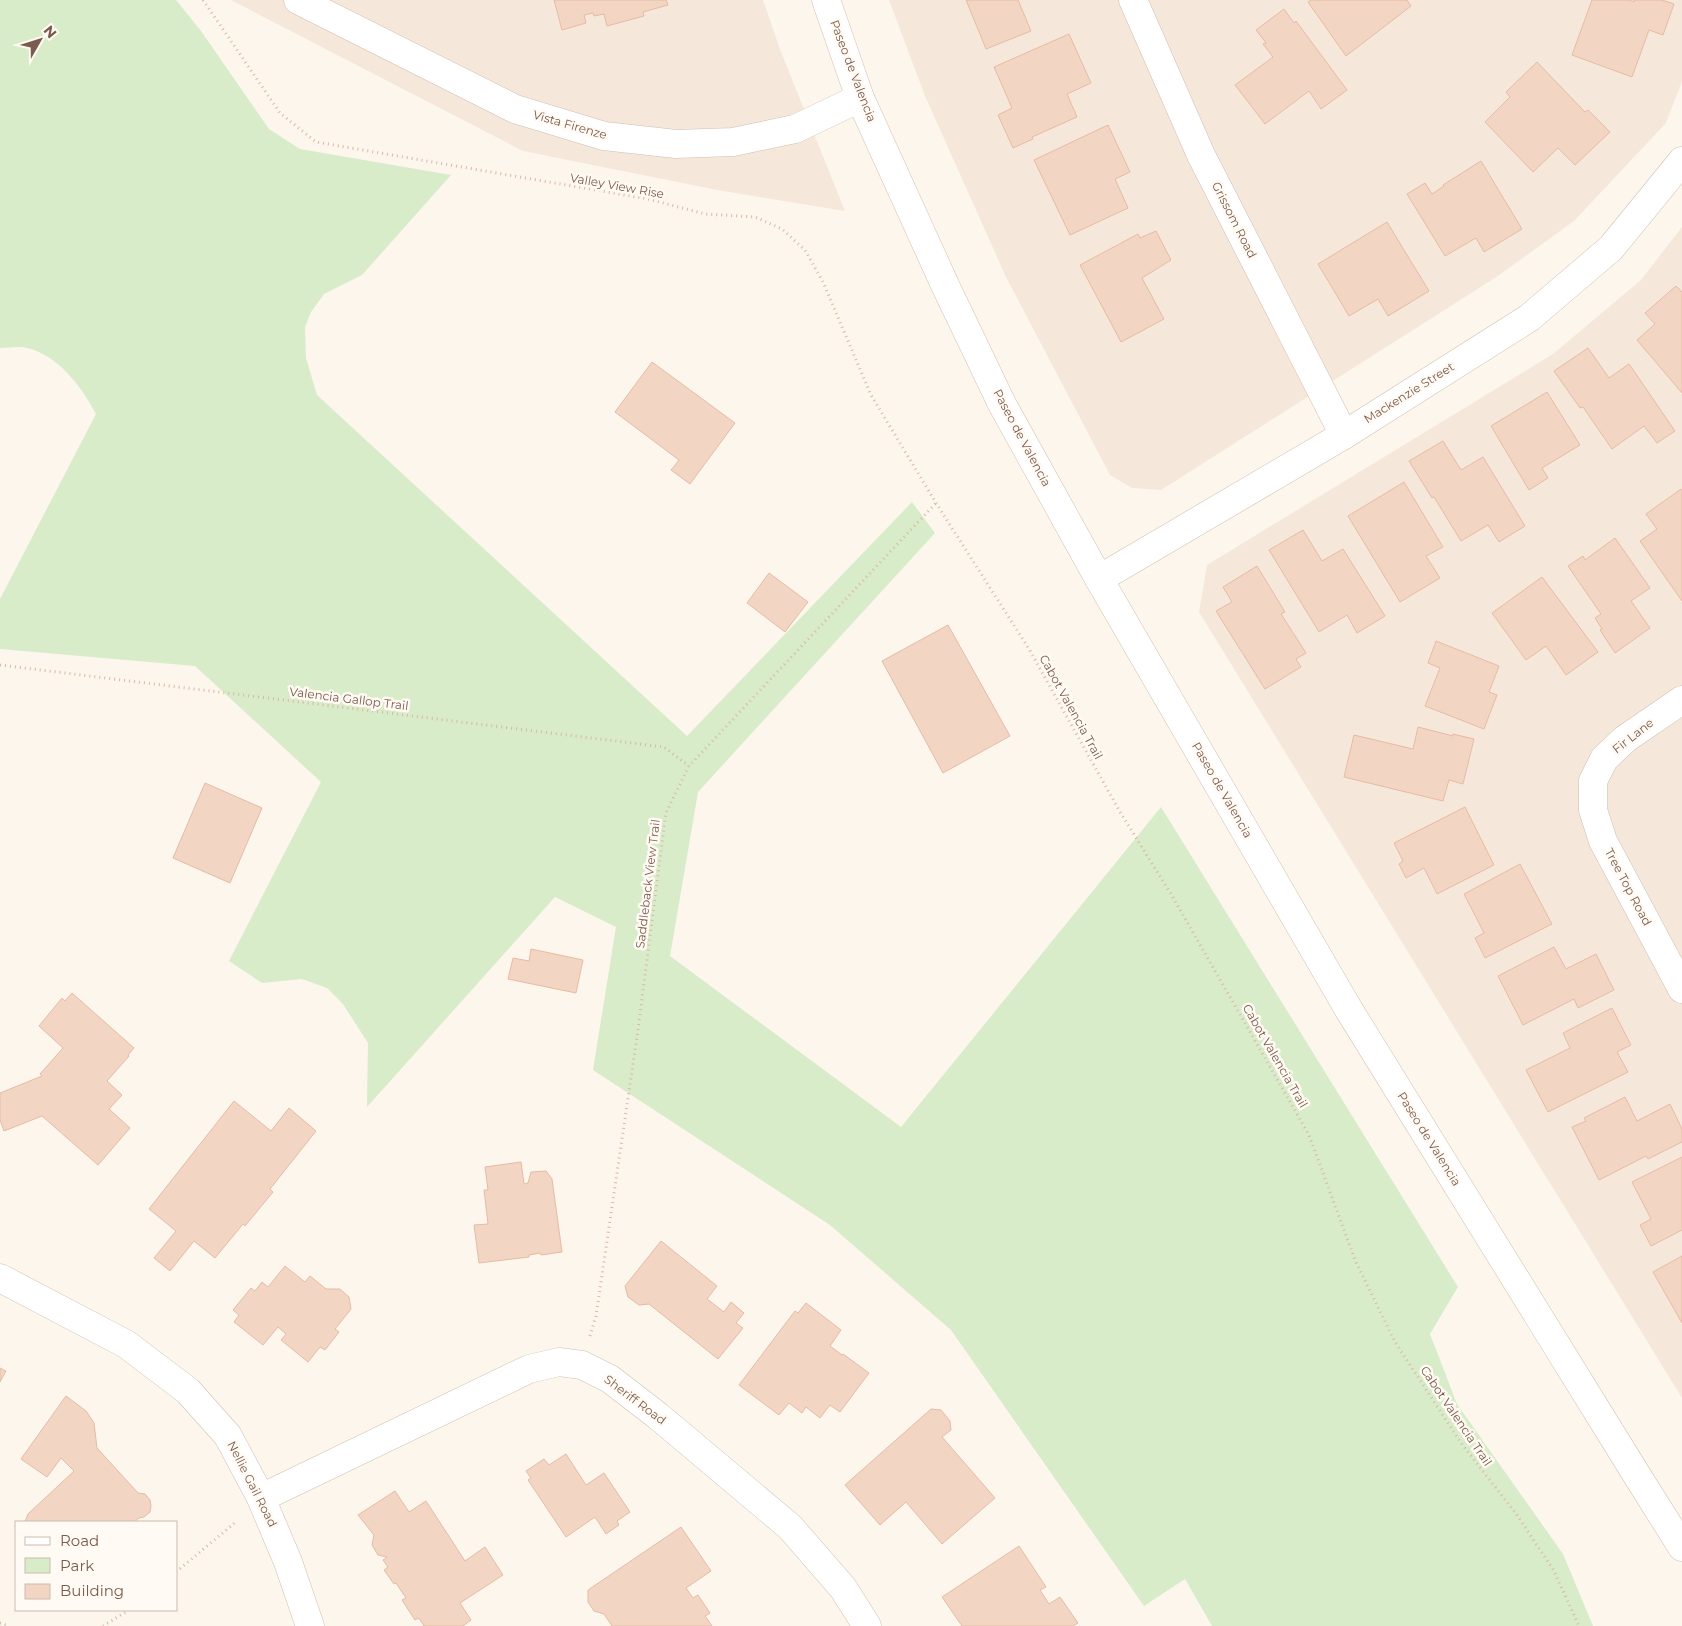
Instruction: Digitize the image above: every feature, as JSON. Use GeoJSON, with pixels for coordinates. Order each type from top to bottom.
{"type":"FeatureCollection","features":[{"type":"Feature","properties":{"kind":"street","name":"Vista Firenze"},"geometry":{"type":"LineString","coordinates":[[298,0],[515,109],[604,136],[676,144],[733,142],[795,129],[860,98]]}},
{"type":"Feature","properties":{"kind":"street","name":"Paseo de Valencia"},"geometry":{"type":"LineString","coordinates":[[826,0],[860,98],[945,285],[1002,404],[1099,579],[1349,1010],[1682,1547]]}},
{"type":"Feature","properties":{"kind":"street","name":"Grissom Road"},"geometry":{"type":"LineString","coordinates":[[1141,3],[1201,155],[1344,435]]}},
{"type":"Feature","properties":{"kind":"street","name":"Mackenzie Street"},"geometry":{"type":"LineString","coordinates":[[1099,579],[1344,435],[1529,318],[1611,248],[1682,161]]}},
{"type":"Feature","properties":{"kind":"street","name":"Fir Lane"},"geometry":{"type":"LineString","coordinates":[[1593,781],[1604,759],[1625,740],[1682,700]]}},
{"type":"Feature","properties":{"kind":"street","name":"Tree Top Road"},"geometry":{"type":"LineString","coordinates":[[1593,781],[1593,810],[1603,841],[1682,988]]}},
{"type":"Feature","properties":{"kind":"street","name":"Nellie Gail Road"},"geometry":{"type":"LineString","coordinates":[[0,1278],[126,1344],[188,1391],[228,1436],[261,1498],[288,1562],[310,1626]]}},
{"type":"Feature","properties":{"kind":"street","name":"Sheriff Road"},"geometry":{"type":"LineString","coordinates":[[261,1498],[529,1369],[559,1362],[582,1365],[610,1379],[658,1416],[790,1527],[843,1588],[866,1626]]}},
{"type":"Feature","properties":{"kind":"path","name":"Valley View Rise"},"geometry":{"type":"LineString","coordinates":[[203,0],[280,114],[316,142],[648,199],[705,214],[755,217],[782,229],[805,250],[823,282],[871,396],[936,503]]}},
{"type":"Feature","properties":{"kind":"path","name":"Saddleback View Trail"},"geometry":{"type":"LineString","coordinates":[[582,1365],[596,1316],[637,1037],[666,813],[689,766],[936,503]]}},
{"type":"Feature","properties":{"kind":"path","name":"Cabot Valencia Trail"},"geometry":{"type":"LineString","coordinates":[[936,503],[1029,649],[1120,812],[1171,894],[1309,1134],[1355,1260],[1395,1342],[1461,1443],[1517,1515],[1554,1571],[1579,1626]]}},
{"type":"Feature","properties":{"kind":"path","name":"Valencia Gallop Trail"},"geometry":{"type":"LineString","coordinates":[[0,664],[664,747],[689,766]]}},
{"type":"Feature","properties":{"kind":"path"},"geometry":{"type":"LineString","coordinates":[[178,1570],[233,1525],[261,1498]]}},
{"type":"Feature","properties":{"kind":"path"},"geometry":{"type":"LineString","coordinates":[[103,1626],[127,1611]]}},
{"type":"Feature","properties":{"kind":"path"},"geometry":{"type":"LineString","coordinates":[[0,1623],[8,1626]]}},
{"type":"Feature","properties":{"kind":"shaded area"},"geometry":{"type":"Polygon","coordinates":[[[231,0],[763,0],[781,52],[845,211],[717,190],[523,151],[231,0]]]}},
{"type":"Feature","properties":{"kind":"shaded area"},"geometry":{"type":"Polygon","coordinates":[[[889,0],[1682,0],[1682,81],[1666,123],[1574,221],[1495,278],[1161,490],[1132,488],[1110,475],[1006,277],[925,96],[889,0]]]}},
{"type":"Feature","properties":{"kind":"shaded area"},"geometry":{"type":"Polygon","coordinates":[[[1682,227],[1682,1398],[1199,612],[1207,565],[1553,354],[1641,280],[1682,227]]]}},
{"type":"Feature","properties":{"kind":"green space"},"geometry":{"type":"Polygon","coordinates":[[[0,0],[176,0],[201,31],[269,129],[300,149],[451,175],[362,275],[324,294],[311,312],[305,327],[306,358],[317,395],[687,736],[912,502],[935,533],[698,792],[670,956],[901,1127],[1161,807],[1458,1287],[1430,1334],[1457,1404],[1563,1554],[1593,1626],[1212,1626],[1185,1579],[1144,1606],[951,1330],[830,1225],[593,1070],[616,927],[555,897],[367,1107],[368,1043],[343,1004],[327,988],[302,979],[262,983],[229,961],[321,782],[195,666],[0,649],[0,599],[96,414],[76,383],[49,357],[27,348],[0,348],[0,0]]]}},
{"type":"Feature","properties":{"kind":"building"},"geometry":{"type":"Polygon","coordinates":[[[554,0],[666,0],[668,5],[643,12],[644,16],[607,26],[604,14],[594,16],[593,13],[584,15],[586,23],[562,30],[554,0]]]}},
{"type":"Feature","properties":{"kind":"building"},"geometry":{"type":"Polygon","coordinates":[[[966,0],[1018,0],[1031,31],[986,49],[966,0]]]}},
{"type":"Feature","properties":{"kind":"building"},"geometry":{"type":"Polygon","coordinates":[[[1311,0],[1407,0],[1411,6],[1346,56],[1308,2],[1311,0]]]}},
{"type":"Feature","properties":{"kind":"building"},"geometry":{"type":"Polygon","coordinates":[[[1592,0],[1630,0],[1634,2],[1634,0],[1662,0],[1674,4],[1663,35],[1649,30],[1632,77],[1572,55],[1592,0]]]}},
{"type":"Feature","properties":{"kind":"building"},"geometry":{"type":"Polygon","coordinates":[[[1284,9],[1294,23],[1296,21],[1347,90],[1321,109],[1309,91],[1265,124],[1235,85],[1273,57],[1263,44],[1266,43],[1256,30],[1284,9]]]}},
{"type":"Feature","properties":{"kind":"building"},"geometry":{"type":"Polygon","coordinates":[[[1069,34],[1091,83],[1067,94],[1077,117],[1032,137],[1033,139],[1013,148],[998,115],[1012,108],[994,67],[1069,34]]]}},
{"type":"Feature","properties":{"kind":"building"},"geometry":{"type":"Polygon","coordinates":[[[1537,62],[1585,112],[1588,110],[1610,132],[1575,165],[1558,148],[1533,172],[1485,122],[1510,97],[1506,92],[1537,62]]]}},
{"type":"Feature","properties":{"kind":"building"},"geometry":{"type":"Polygon","coordinates":[[[1108,125],[1130,172],[1115,179],[1128,208],[1070,235],[1034,160],[1108,125]]]}},
{"type":"Feature","properties":{"kind":"building"},"geometry":{"type":"Polygon","coordinates":[[[1481,161],[1522,229],[1484,252],[1476,238],[1445,256],[1407,194],[1425,183],[1432,194],[1481,161]]]}},
{"type":"Feature","properties":{"kind":"building"},"geometry":{"type":"Polygon","coordinates":[[[1387,222],[1429,291],[1388,316],[1378,299],[1349,316],[1318,264],[1387,222]]]}},
{"type":"Feature","properties":{"kind":"building"},"geometry":{"type":"Polygon","coordinates":[[[1156,231],[1171,260],[1142,278],[1164,319],[1121,342],[1080,265],[1138,234],[1140,238],[1156,231]]]}},
{"type":"Feature","properties":{"kind":"building"},"geometry":{"type":"Polygon","coordinates":[[[1676,286],[1682,292],[1682,393],[1637,340],[1655,324],[1645,313],[1676,286]]]}},
{"type":"Feature","properties":{"kind":"building"},"geometry":{"type":"Polygon","coordinates":[[[1588,348],[1609,378],[1629,364],[1675,431],[1657,443],[1644,426],[1612,449],[1583,407],[1580,408],[1554,371],[1588,348]]]}},
{"type":"Feature","properties":{"kind":"building"},"geometry":{"type":"Polygon","coordinates":[[[652,362],[735,423],[690,484],[671,470],[679,460],[615,412],[652,362]]]}},
{"type":"Feature","properties":{"kind":"building"},"geometry":{"type":"Polygon","coordinates":[[[1547,392],[1580,445],[1542,468],[1548,478],[1529,490],[1491,426],[1547,392]]]}},
{"type":"Feature","properties":{"kind":"building"},"geometry":{"type":"Polygon","coordinates":[[[1443,441],[1461,470],[1483,457],[1525,526],[1499,542],[1488,525],[1461,541],[1409,461],[1443,441]]]}},
{"type":"Feature","properties":{"kind":"building"},"geometry":{"type":"Polygon","coordinates":[[[1404,482],[1443,547],[1426,556],[1440,578],[1400,602],[1348,516],[1404,482]]]}},
{"type":"Feature","properties":{"kind":"building"},"geometry":{"type":"Polygon","coordinates":[[[1681,489],[1682,601],[1640,541],[1657,529],[1646,514],[1681,489]]]}},
{"type":"Feature","properties":{"kind":"building"},"geometry":{"type":"Polygon","coordinates":[[[1303,530],[1322,561],[1343,549],[1385,616],[1357,633],[1347,615],[1319,632],[1269,550],[1303,530]]]}},
{"type":"Feature","properties":{"kind":"building"},"geometry":{"type":"Polygon","coordinates":[[[1615,538],[1650,588],[1631,601],[1650,628],[1615,653],[1600,630],[1602,629],[1595,618],[1601,614],[1568,566],[1583,556],[1585,560],[1615,538]]]}},
{"type":"Feature","properties":{"kind":"building"},"geometry":{"type":"Polygon","coordinates":[[[1257,566],[1285,612],[1281,614],[1306,653],[1296,659],[1301,667],[1265,689],[1216,611],[1232,602],[1223,587],[1257,566]]]}},
{"type":"Feature","properties":{"kind":"building"},"geometry":{"type":"Polygon","coordinates":[[[769,573],[808,602],[785,632],[747,603],[769,573]]]}},
{"type":"Feature","properties":{"kind":"building"},"geometry":{"type":"Polygon","coordinates":[[[1542,577],[1598,652],[1566,675],[1546,646],[1526,660],[1492,613],[1542,577]]]}},
{"type":"Feature","properties":{"kind":"building"},"geometry":{"type":"Polygon","coordinates":[[[948,625],[1010,736],[943,773],[882,661],[948,625]]]}},
{"type":"Feature","properties":{"kind":"building"},"geometry":{"type":"Polygon","coordinates":[[[1436,641],[1499,666],[1489,692],[1497,695],[1484,729],[1425,706],[1440,668],[1428,663],[1436,641]]]}},
{"type":"Feature","properties":{"kind":"building"},"geometry":{"type":"Polygon","coordinates":[[[1418,727],[1474,739],[1463,784],[1449,780],[1443,801],[1344,777],[1354,735],[1413,749],[1418,727]]]}},
{"type":"Feature","properties":{"kind":"building"},"geometry":{"type":"Polygon","coordinates":[[[205,783],[262,808],[230,883],[173,858],[205,783]]]}},
{"type":"Feature","properties":{"kind":"building"},"geometry":{"type":"Polygon","coordinates":[[[1465,807],[1494,865],[1437,894],[1424,868],[1406,878],[1399,864],[1403,861],[1394,843],[1465,807]]]}},
{"type":"Feature","properties":{"kind":"building"},"geometry":{"type":"Polygon","coordinates":[[[1520,864],[1552,924],[1485,958],[1475,938],[1484,933],[1464,894],[1520,864]]]}},
{"type":"Feature","properties":{"kind":"building"},"geometry":{"type":"Polygon","coordinates":[[[1554,947],[1566,969],[1596,954],[1614,990],[1578,1008],[1574,999],[1523,1025],[1498,976],[1554,947]]]}},
{"type":"Feature","properties":{"kind":"building"},"geometry":{"type":"Polygon","coordinates":[[[531,949],[583,960],[576,993],[508,979],[513,958],[529,961],[531,949]]]}},
{"type":"Feature","properties":{"kind":"building"},"geometry":{"type":"Polygon","coordinates":[[[72,993],[134,1048],[107,1081],[122,1095],[109,1109],[130,1128],[98,1165],[42,1116],[4,1131],[0,1120],[0,1093],[42,1076],[40,1074],[63,1048],[39,1026],[62,998],[65,1001],[72,993]]]}},
{"type":"Feature","properties":{"kind":"building"},"geometry":{"type":"Polygon","coordinates":[[[1612,1008],[1631,1045],[1617,1052],[1628,1072],[1548,1112],[1526,1070],[1570,1048],[1563,1033],[1612,1008]]]}},
{"type":"Feature","properties":{"kind":"building"},"geometry":{"type":"Polygon","coordinates":[[[1625,1097],[1637,1121],[1670,1104],[1682,1129],[1682,1142],[1648,1159],[1646,1156],[1599,1180],[1572,1127],[1586,1121],[1584,1118],[1625,1097]]]}},
{"type":"Feature","properties":{"kind":"building"},"geometry":{"type":"Polygon","coordinates":[[[234,1101],[271,1131],[289,1108],[316,1131],[270,1189],[273,1192],[215,1258],[194,1241],[170,1271],[154,1258],[176,1231],[149,1209],[234,1101]]]}},
{"type":"Feature","properties":{"kind":"building"},"geometry":{"type":"Polygon","coordinates":[[[1682,1157],[1682,1230],[1651,1246],[1640,1225],[1651,1219],[1632,1182],[1682,1157]]]}},
{"type":"Feature","properties":{"kind":"building"},"geometry":{"type":"Polygon","coordinates":[[[521,1162],[524,1184],[528,1183],[531,1172],[546,1171],[552,1179],[562,1252],[541,1255],[540,1253],[529,1255],[529,1257],[479,1263],[474,1225],[488,1224],[484,1190],[488,1190],[485,1167],[521,1162]]]}},
{"type":"Feature","properties":{"kind":"building"},"geometry":{"type":"Polygon","coordinates":[[[661,1241],[717,1286],[707,1299],[724,1312],[731,1302],[744,1313],[736,1323],[743,1328],[718,1359],[649,1304],[639,1305],[628,1297],[625,1286],[661,1241]]]}},
{"type":"Feature","properties":{"kind":"building"},"geometry":{"type":"Polygon","coordinates":[[[1682,1256],[1682,1323],[1653,1272],[1682,1256]]]}},
{"type":"Feature","properties":{"kind":"building"},"geometry":{"type":"Polygon","coordinates":[[[285,1266],[305,1282],[310,1276],[326,1289],[340,1289],[349,1297],[351,1309],[335,1329],[339,1332],[325,1350],[320,1347],[308,1362],[281,1340],[286,1334],[278,1327],[263,1345],[234,1322],[239,1315],[233,1310],[251,1288],[255,1291],[262,1282],[268,1287],[285,1266]]]}},
{"type":"Feature","properties":{"kind":"building"},"geometry":{"type":"Polygon","coordinates":[[[806,1303],[841,1330],[830,1346],[869,1373],[840,1412],[830,1405],[820,1418],[806,1407],[802,1413],[789,1403],[779,1415],[739,1385],[795,1311],[798,1313],[806,1303]]]}},
{"type":"Feature","properties":{"kind":"building"},"geometry":{"type":"Polygon","coordinates":[[[0,1368],[6,1371],[0,1382],[0,1368]]]}},
{"type":"Feature","properties":{"kind":"building"},"geometry":{"type":"Polygon","coordinates":[[[66,1396],[86,1411],[94,1423],[97,1448],[138,1493],[145,1494],[150,1500],[150,1512],[135,1521],[25,1521],[28,1514],[74,1471],[61,1458],[47,1477],[21,1459],[66,1396]]]}},
{"type":"Feature","properties":{"kind":"building"},"geometry":{"type":"Polygon","coordinates":[[[931,1409],[941,1410],[950,1421],[951,1430],[942,1437],[995,1498],[942,1544],[906,1502],[880,1525],[845,1485],[931,1409]]]}},
{"type":"Feature","properties":{"kind":"building"},"geometry":{"type":"Polygon","coordinates":[[[566,1454],[586,1485],[604,1473],[630,1512],[617,1521],[619,1525],[606,1534],[595,1517],[566,1537],[528,1480],[531,1478],[526,1471],[544,1459],[549,1465],[566,1454]]]}},
{"type":"Feature","properties":{"kind":"building"},"geometry":{"type":"Polygon","coordinates":[[[395,1491],[409,1512],[426,1501],[465,1561],[485,1547],[503,1575],[460,1603],[471,1620],[463,1626],[424,1626],[419,1618],[415,1620],[402,1600],[406,1598],[384,1570],[388,1567],[383,1560],[387,1557],[378,1555],[372,1545],[374,1535],[358,1515],[395,1491]]]}},
{"type":"Feature","properties":{"kind":"building"},"geometry":{"type":"Polygon","coordinates":[[[681,1527],[711,1571],[686,1588],[693,1598],[698,1595],[710,1613],[705,1616],[712,1626],[612,1626],[604,1614],[594,1611],[588,1602],[588,1590],[681,1527]]]}},
{"type":"Feature","properties":{"kind":"building"},"geometry":{"type":"Polygon","coordinates":[[[1019,1546],[1046,1587],[1040,1590],[1049,1604],[1060,1597],[1078,1623],[1073,1626],[962,1626],[942,1597],[1019,1546]]]}}]}
